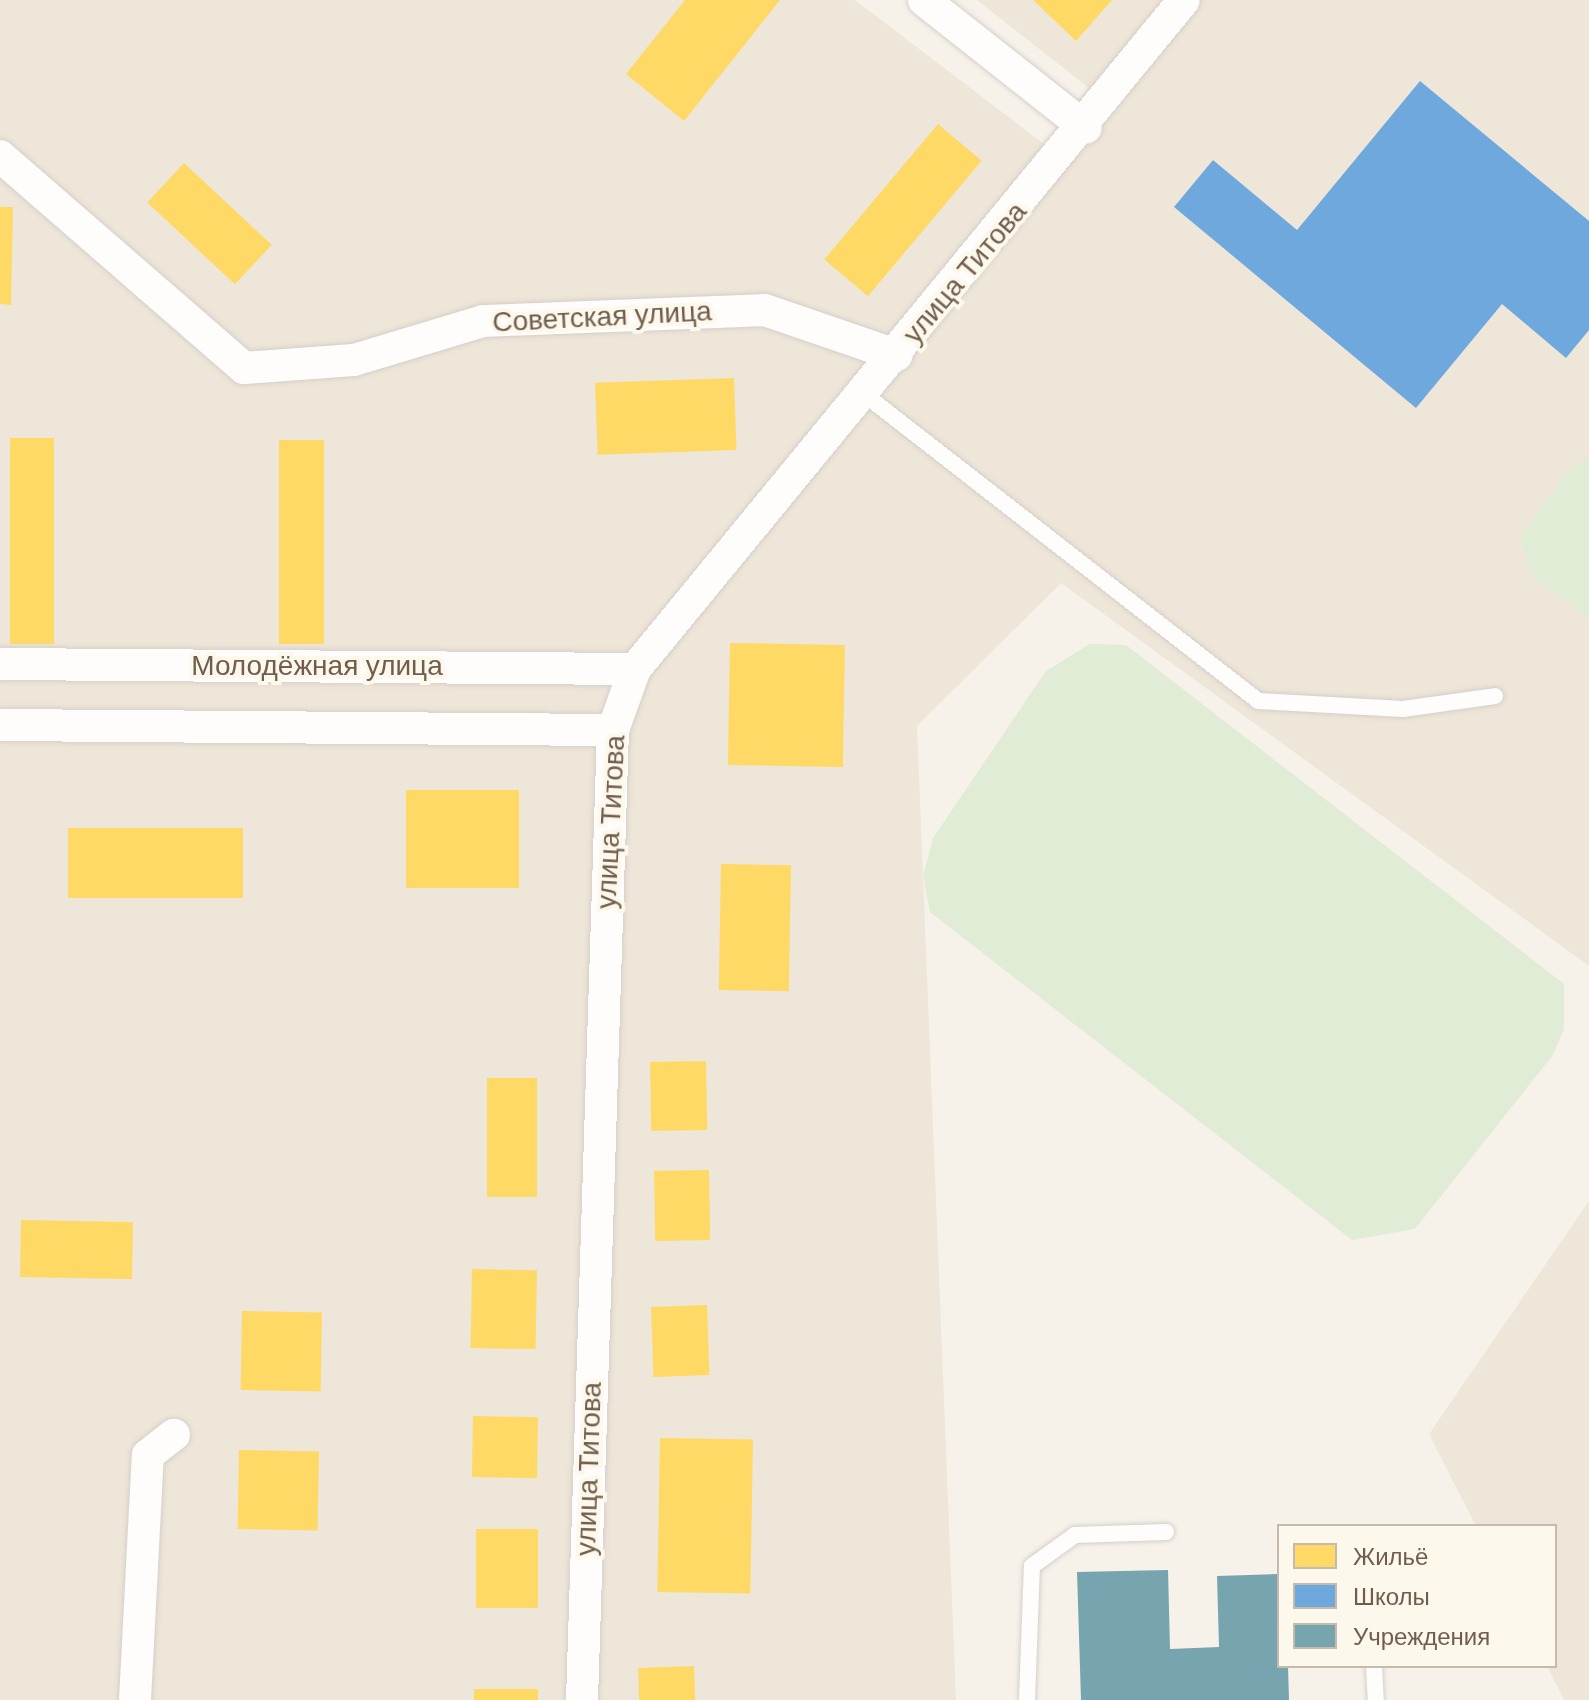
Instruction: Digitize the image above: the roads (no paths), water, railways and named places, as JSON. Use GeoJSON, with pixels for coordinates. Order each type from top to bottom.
{"type":"FeatureCollection","features":[{"type":"Feature","properties":{"kind":"street"},"geometry":{"type":"LineString","coordinates":[[924,0],[1086,128]]}},
{"type":"Feature","properties":{"kind":"street","name":"улица Титова"},"geometry":{"type":"LineString","coordinates":[[582,1700],[613,730],[635,669],[1086,128],[1184,0]]}},
{"type":"Feature","properties":{"kind":"street","name":"Советская улица"},"geometry":{"type":"LineString","coordinates":[[0,156],[244,368],[354,360],[483,321],[765,310],[896,355]]}},
{"type":"Feature","properties":{"kind":"street","name":"Молодёжная улица"},"geometry":{"type":"LineString","coordinates":[[0,664],[635,669]]}},
{"type":"Feature","properties":{"kind":"street"},"geometry":{"type":"LineString","coordinates":[[0,725],[613,730]]}},
{"type":"Feature","properties":{"kind":"street"},"geometry":{"type":"LineString","coordinates":[[135,1700],[148,1455],[174,1435]]}},
{"type":"Feature","properties":{"kind":"lane"},"geometry":{"type":"LineString","coordinates":[[864,394],[1258,701],[1403,709],[1495,696]]}},
{"type":"Feature","properties":{"kind":"lane"},"geometry":{"type":"LineString","coordinates":[[1027,1700],[1032,1566],[1075,1535],[1166,1532]]}},
{"type":"Feature","properties":{"kind":"lane"},"geometry":{"type":"LineString","coordinates":[[1374,1668],[1376,1700]]}}]}
